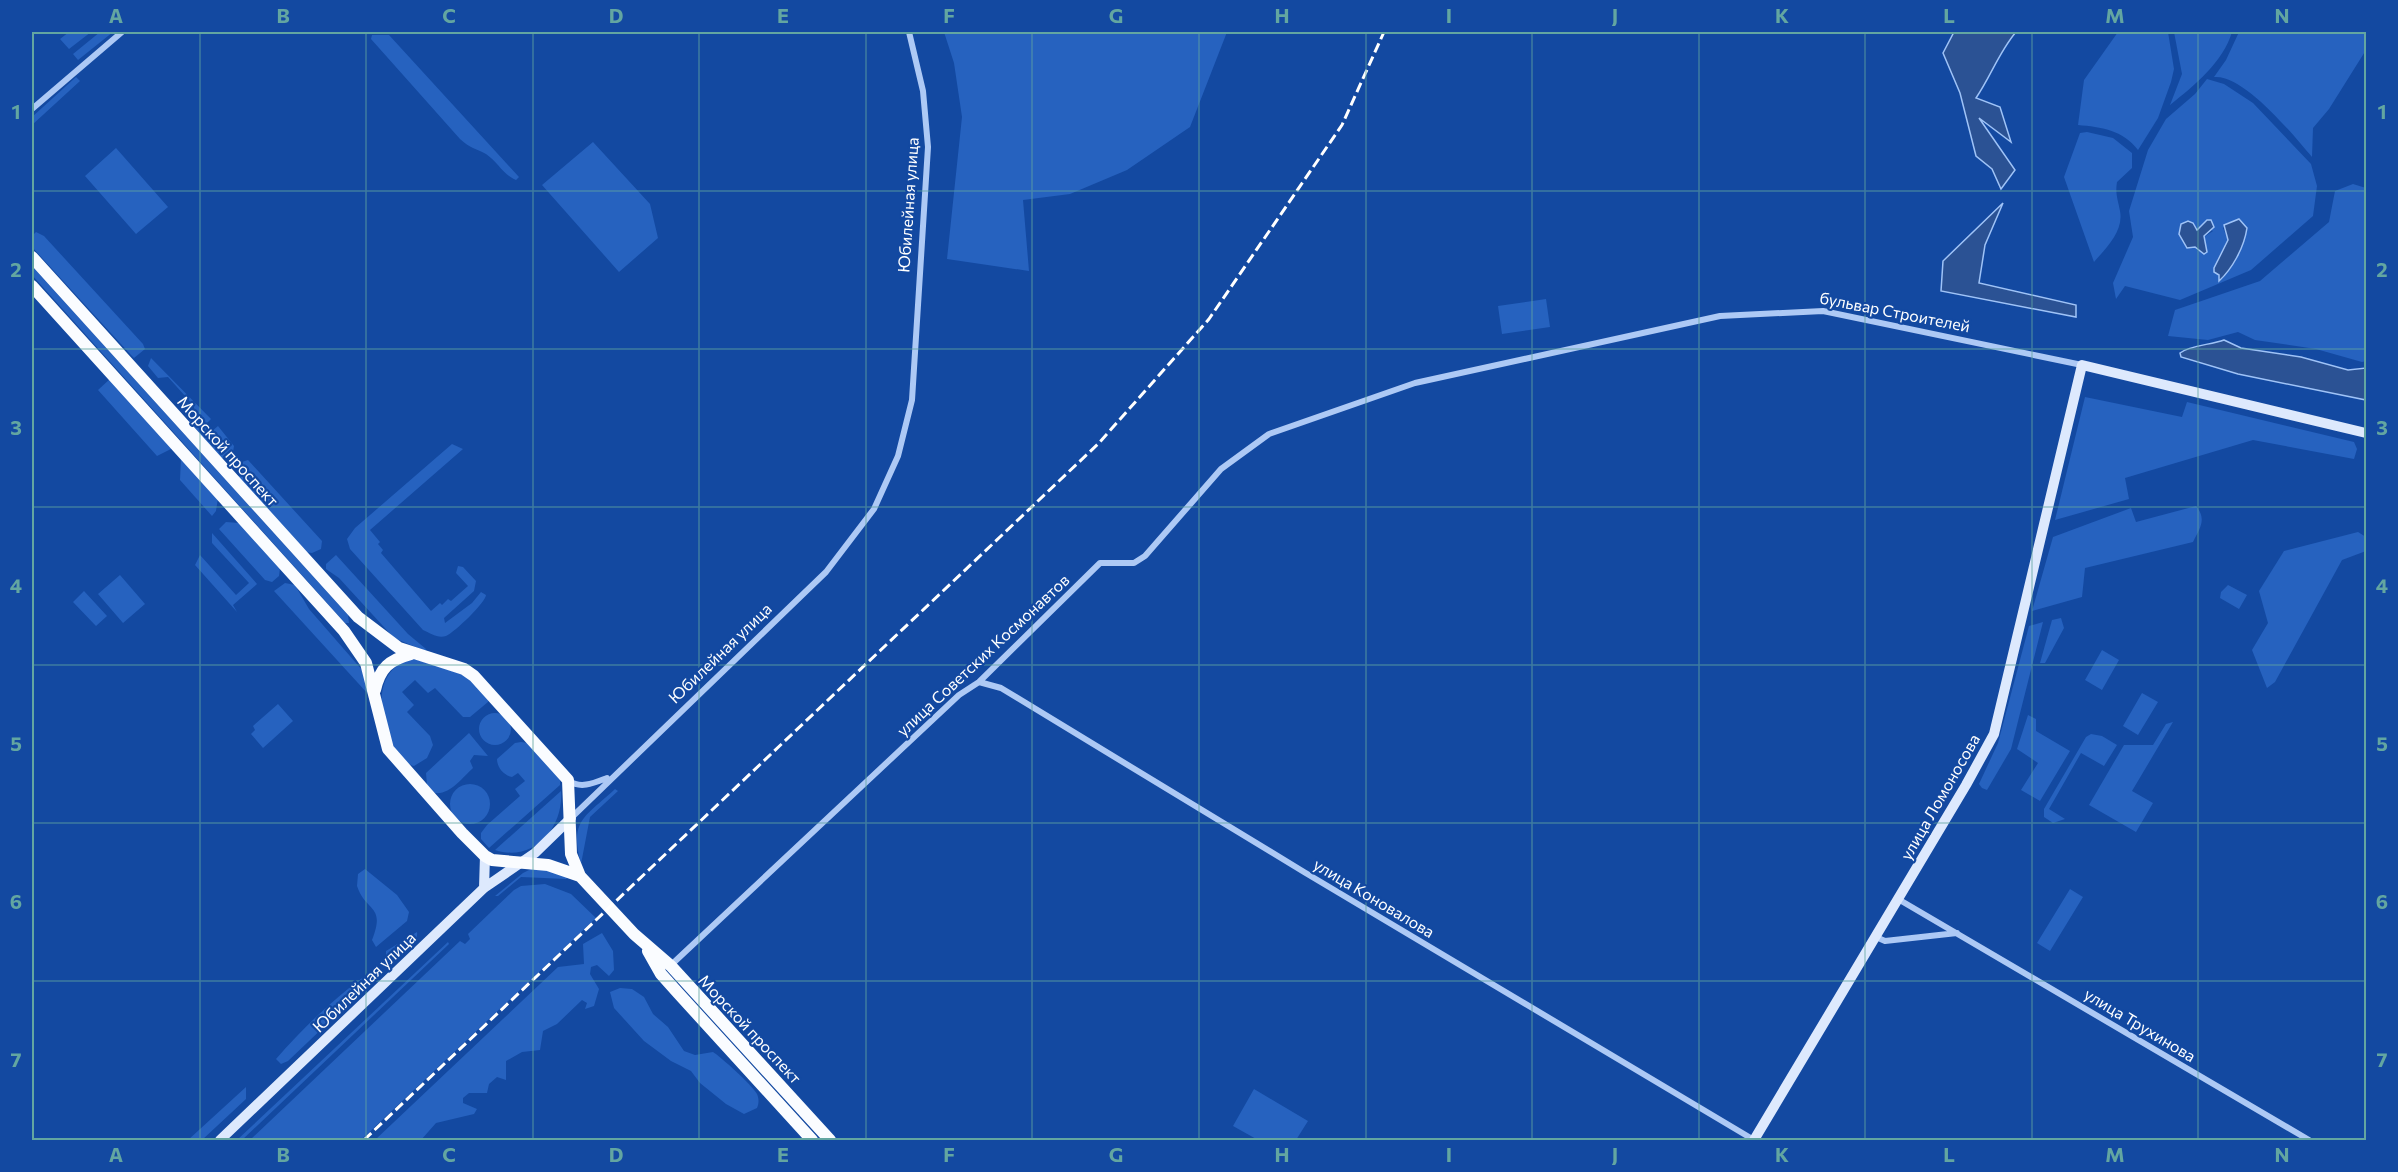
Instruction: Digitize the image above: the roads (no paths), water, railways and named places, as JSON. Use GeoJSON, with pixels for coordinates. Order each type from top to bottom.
{"type":"FeatureCollection","features":[{"type":"Feature","properties":{"kind":"main road","name":"Морской проспект"},"geometry":{"type":"LineString","coordinates":[[32,257],[358,617],[379,634],[411,654],[444,661],[474,676],[568,780],[571,854],[580,876],[643,943],[812,1140]]}},
{"type":"Feature","properties":{"kind":"main road"},"geometry":{"type":"LineString","coordinates":[[32,286],[344,631],[366,663],[375,690],[388,749],[485,856]]}},
{"type":"Feature","properties":{"kind":"main road"},"geometry":{"type":"LineString","coordinates":[[344,631],[357,624],[358,617]]}},
{"type":"Feature","properties":{"kind":"main road"},"geometry":{"type":"LineString","coordinates":[[375,690],[378,675],[389,662],[411,654]]}},
{"type":"Feature","properties":{"kind":"main road","name":"Морской проспект"},"geometry":{"type":"LineString","coordinates":[[485,856],[492,861],[557,866],[580,876]]}},
{"type":"Feature","properties":{"kind":"main road","name":"Морской проспект"},"geometry":{"type":"LineString","coordinates":[[666,970],[830,1140]]}},
{"type":"Feature","properties":{"kind":"street"},"geometry":{"type":"LineString","coordinates":[[32,109],[122,32]]}},
{"type":"Feature","properties":{"kind":"street","name":"Юбилейная улица"},"geometry":{"type":"LineString","coordinates":[[220,1140],[484,888],[535,853],[610,777],[826,572],[874,509],[898,456],[912,400],[928,147],[923,91],[909,32]]}},
{"type":"Feature","properties":{"kind":"street","name":"бульвар Строителей"},"geometry":{"type":"LineString","coordinates":[[1415,383],[1720,316],[1807,310],[2082,365],[2367,433]]}},
{"type":"Feature","properties":{"kind":"street","name":"улица Ломоносова"},"geometry":{"type":"LineString","coordinates":[[1754,1140],[1994,734],[2082,365]]}},
{"type":"Feature","properties":{"kind":"street","name":"улица Советских Космонавтов"},"geometry":{"type":"LineString","coordinates":[[666,970],[960,695],[980,682],[1100,563],[1134,563],[1145,556],[1221,469],[1269,434],[1415,383]]}},
{"type":"Feature","properties":{"kind":"street","name":"улица Коновалова"},"geometry":{"type":"LineString","coordinates":[[980,682],[1001,688],[1295,867],[1754,1140]]}},
{"type":"Feature","properties":{"kind":"street"},"geometry":{"type":"LineString","coordinates":[[568,780],[574,784],[590,785],[610,777]]}},
{"type":"Feature","properties":{"kind":"street"},"geometry":{"type":"LineString","coordinates":[[484,888],[485,856]]}},
{"type":"Feature","properties":{"kind":"street","name":"улица Трухинова"},"geometry":{"type":"LineString","coordinates":[[1898,899],[2309,1140]]}},
{"type":"Feature","properties":{"kind":"street"},"geometry":{"type":"LineString","coordinates":[[1876,937],[1885,941],[1957,933]]}},
{"type":"Feature","properties":{"kind":"railway"},"geometry":{"type":"LineString","coordinates":[[364,1140],[1098,444],[1209,319],[1342,125],[1384,32]]}}]}
